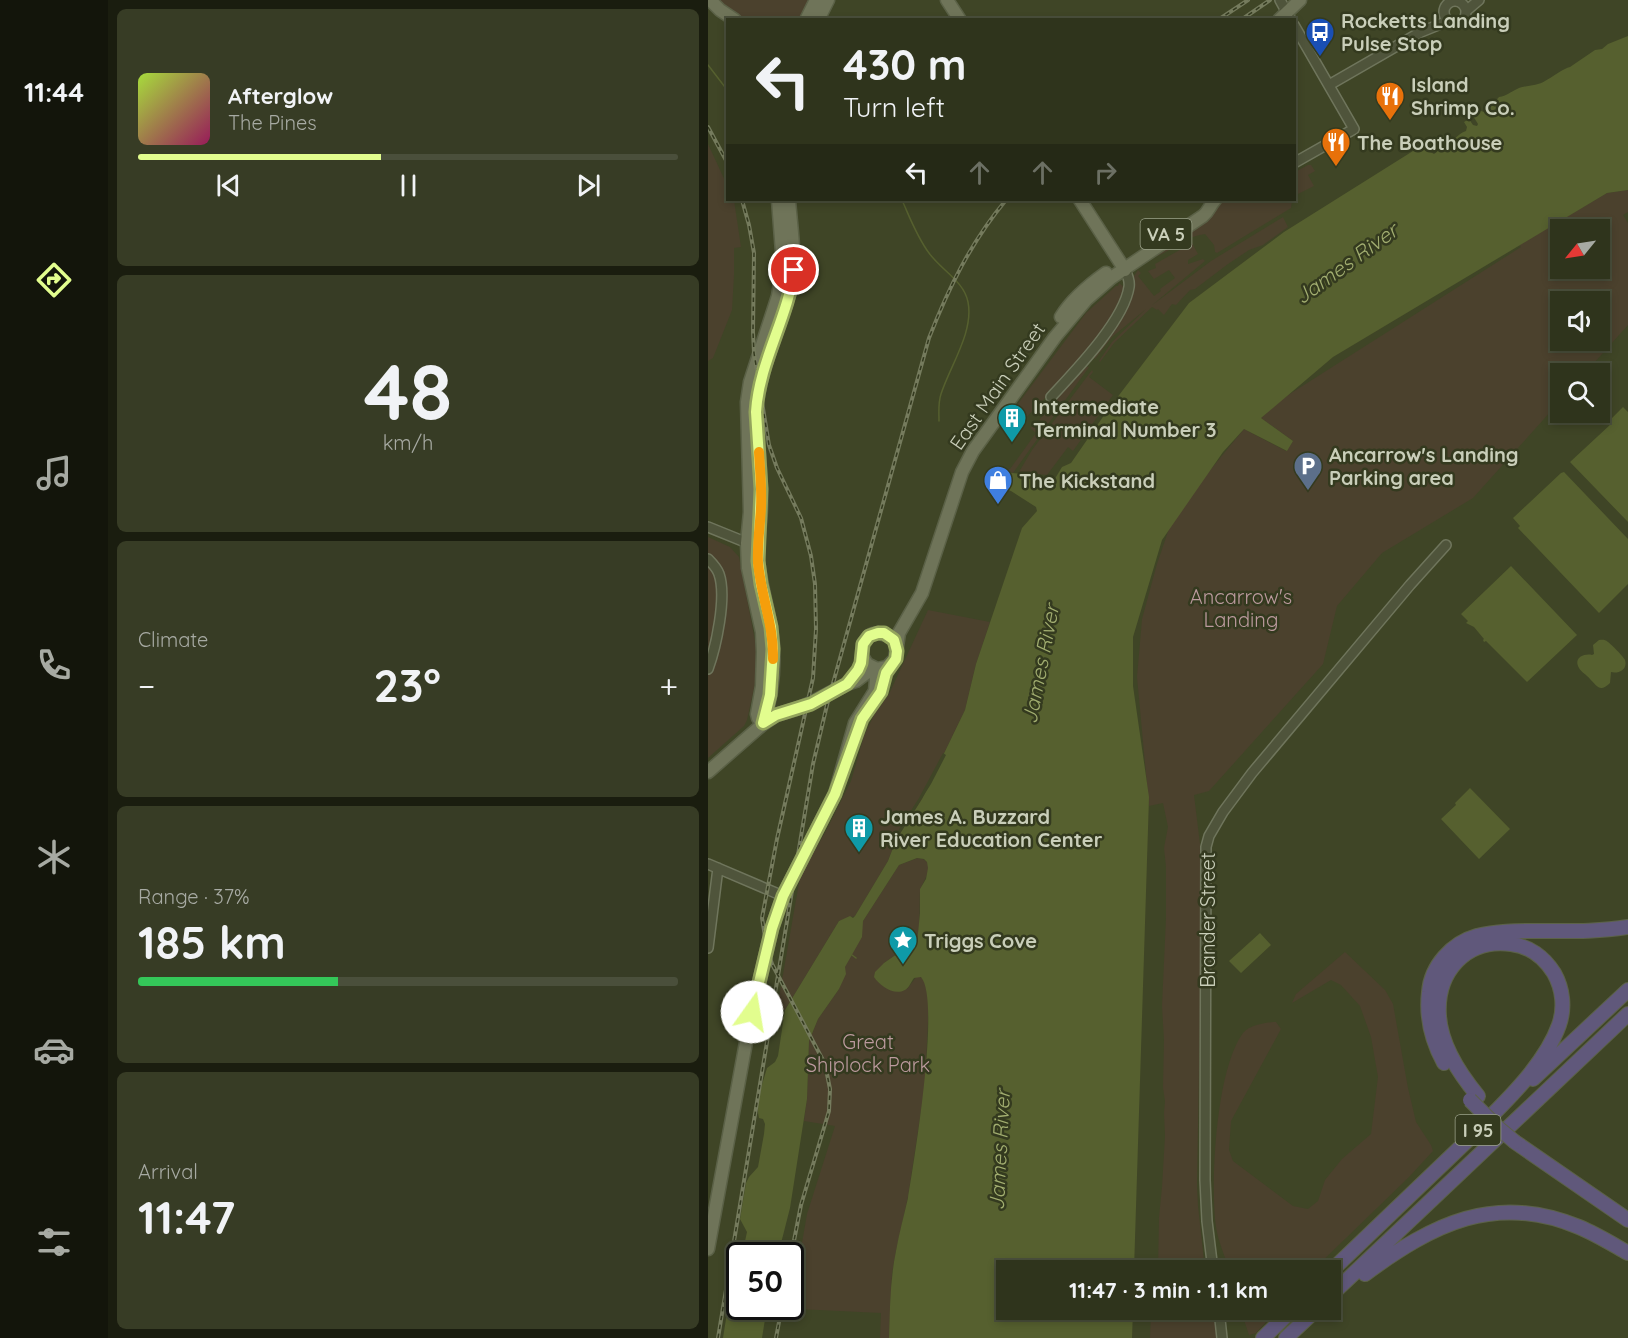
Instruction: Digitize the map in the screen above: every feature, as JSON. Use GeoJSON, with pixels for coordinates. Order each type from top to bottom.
{"type":"FeatureCollection","features":[{"type":"Feature","properties":{"kind":"highway"},"geometry":{"type":"LineString","coordinates":[[1628,927],[1589,931],[1510,931],[1476,936],[1461,943],[1439,963],[1432,974],[1428,994],[1431,1032],[1436,1044],[1447,1067],[1474,1098],[1518,1139],[1628,1220]]}},
{"type":"Feature","properties":{"kind":"highway"},"geometry":{"type":"LineString","coordinates":[[1466,1142],[1528,1076],[1559,1025],[1563,1002],[1556,976],[1542,957],[1518,944],[1491,943],[1475,948],[1458,960],[1442,987],[1439,1016],[1444,1040],[1474,1098]]}},
{"type":"Feature","properties":{"kind":"highway","name":"I 95"},"geometry":{"type":"LineString","coordinates":[[1341,1261],[1628,990]]}},
{"type":"Feature","properties":{"kind":"highway","name":"I 95"},"geometry":{"type":"LineString","coordinates":[[1341,1286],[1628,1014]]}},
{"type":"Feature","properties":{"kind":"highway"},"geometry":{"type":"LineString","coordinates":[[1518,1139],[1628,1211]]}},
{"type":"Feature","properties":{"kind":"highway"},"geometry":{"type":"LineString","coordinates":[[1341,1293],[1381,1262],[1417,1239],[1452,1222],[1483,1214],[1527,1213],[1558,1220],[1586,1230],[1628,1253]]}},
{"type":"Feature","properties":{"kind":"highway"},"geometry":{"type":"LineString","coordinates":[[1263,1338],[1282,1320]]}},
{"type":"Feature","properties":{"kind":"highway"},"geometry":{"type":"LineString","coordinates":[[1289,1335],[1306,1320]]}},
{"type":"Feature","properties":{"kind":"main road"},"geometry":{"type":"LineString","coordinates":[[710,0],[732,18]]}},
{"type":"Feature","properties":{"kind":"main road"},"geometry":{"type":"LineString","coordinates":[[807,18],[816,0]]}},
{"type":"Feature","properties":{"kind":"main road"},"geometry":{"type":"LineString","coordinates":[[819,18],[828,0]]}},
{"type":"Feature","properties":{"kind":"main road"},"geometry":{"type":"LineString","coordinates":[[947,0],[959,18]]}},
{"type":"Feature","properties":{"kind":"main road"},"geometry":{"type":"LineString","coordinates":[[1286,17],[1300,0]]}},
{"type":"Feature","properties":{"kind":"main road"},"geometry":{"type":"LineString","coordinates":[[763,723],[770,695],[773,649],[771,627],[753,544],[747,402],[750,382],[778,296],[781,277],[782,252],[778,201]]}},
{"type":"Feature","properties":{"kind":"main road"},"geometry":{"type":"LineString","coordinates":[[753,544],[761,489],[757,400],[792,284],[794,270],[789,201]]}},
{"type":"Feature","properties":{"kind":"main road"},"geometry":{"type":"LineString","coordinates":[[1081,201],[1123,266]]}},
{"type":"Feature","properties":{"kind":"main road","name":"East Main Street"},"geometry":{"type":"LineString","coordinates":[[884,633],[898,625],[914,599],[958,468],[967,451],[1070,305],[1089,285],[1123,266],[1212,202]]}},
{"type":"Feature","properties":{"kind":"main road","name":"East Main Street"},"geometry":{"type":"LineString","coordinates":[[897,647],[899,633],[922,593],[967,459],[1070,317],[1123,266]]}},
{"type":"Feature","properties":{"kind":"main road"},"geometry":{"type":"LineString","coordinates":[[884,633],[894,640],[897,647]]}},
{"type":"Feature","properties":{"kind":"main road","name":"VA 5"},"geometry":{"type":"LineString","coordinates":[[847,684],[858,670],[865,640],[873,634],[884,633]]}},
{"type":"Feature","properties":{"kind":"main road","name":"VA 5"},"geometry":{"type":"LineString","coordinates":[[890,666],[897,656],[897,647]]}},
{"type":"Feature","properties":{"kind":"main road"},"geometry":{"type":"LineString","coordinates":[[862,656],[867,664],[874,668],[884,669],[890,666]]}},
{"type":"Feature","properties":{"kind":"main road"},"geometry":{"type":"LineString","coordinates":[[708,1250],[749,1026],[772,928],[783,896],[829,807],[860,725],[882,688],[890,666]]}},
{"type":"Feature","properties":{"kind":"main road"},"geometry":{"type":"LineString","coordinates":[[708,772],[763,723],[776,715],[811,704],[856,681],[874,668]]}},
{"type":"Feature","properties":{"kind":"main road"},"geometry":{"type":"LineString","coordinates":[[840,778],[855,723],[876,688],[874,668]]}},
{"type":"Feature","properties":{"kind":"street"},"geometry":{"type":"LineString","coordinates":[[1280,0],[1286,17]]}},
{"type":"Feature","properties":{"kind":"street"},"geometry":{"type":"LineString","coordinates":[[1465,7],[1479,0]]}},
{"type":"Feature","properties":{"kind":"street"},"geometry":{"type":"LineString","coordinates":[[1329,85],[1431,27],[1448,7],[1460,2],[1465,7],[1465,17],[1461,22],[1454,23],[1448,7]]}},
{"type":"Feature","properties":{"kind":"street"},"geometry":{"type":"LineString","coordinates":[[1296,28],[1353,129],[1296,162]]}},
{"type":"Feature","properties":{"kind":"street"},"geometry":{"type":"LineString","coordinates":[[1051,397],[1116,318],[1128,291],[1129,283],[1123,266]]}},
{"type":"Feature","properties":{"kind":"street"},"geometry":{"type":"LineString","coordinates":[[708,527],[753,544]]}},
{"type":"Feature","properties":{"kind":"street","name":"Brander Street"},"geometry":{"type":"LineString","coordinates":[[1212,1260],[1205,1180],[1206,847],[1209,836],[1223,812],[1252,773],[1446,545]]}},
{"type":"Feature","properties":{"kind":"street"},"geometry":{"type":"LineString","coordinates":[[708,559],[716,566],[722,586],[716,645],[708,669]]}},
{"type":"Feature","properties":{"kind":"street"},"geometry":{"type":"LineString","coordinates":[[708,864],[783,896]]}},
{"type":"Feature","properties":{"kind":"street"},"geometry":{"type":"LineString","coordinates":[[708,948],[718,868]]}},
{"type":"Feature","properties":{"kind":"street"},"geometry":{"type":"LineString","coordinates":[[1219,1320],[1222,1338]]}},
{"type":"Feature","properties":{"kind":"green space"},"geometry":{"type":"Polygon","coordinates":[[[710,0],[816,0],[807,18],[734,18],[710,0]]]}},
{"type":"Feature","properties":{"kind":"green space"},"geometry":{"type":"Polygon","coordinates":[[[708,144],[726,183],[726,201],[734,201],[741,247],[734,248],[732,310],[713,358],[708,361],[708,144]]]}},
{"type":"Feature","properties":{"kind":"green space"},"geometry":{"type":"Polygon","coordinates":[[[1308,165],[1311,165],[1315,171],[1308,175],[1314,186],[1298,194],[1296,198],[1296,171],[1308,165]]]}},
{"type":"Feature","properties":{"kind":"green space","name":"Ancarrow's Landing"},"geometry":{"type":"Polygon","coordinates":[[[1628,190],[1628,212],[1623,215],[1628,223],[1628,325],[1610,345],[1610,291],[1550,291],[1550,351],[1605,351],[1594,363],[1550,363],[1550,412],[1473,498],[1382,553],[1337,606],[1323,664],[1209,791],[1194,795],[1201,852],[1202,898],[1197,1185],[1204,1260],[1158,1260],[1165,1136],[1162,1006],[1166,918],[1164,848],[1168,827],[1163,803],[1149,806],[1137,677],[1142,619],[1174,514],[1244,429],[1286,451],[1293,441],[1261,418],[1282,399],[1550,227],[1550,279],[1610,279],[1610,219],[1563,219],[1607,193],[1628,190]]]}},
{"type":"Feature","properties":{"kind":"green space"},"geometry":{"type":"Polygon","coordinates":[[[1221,201],[1292,201],[1291,208],[1217,253],[1205,234],[1198,235],[1155,257],[1206,219],[1221,201]]]}},
{"type":"Feature","properties":{"kind":"green space"},"geometry":{"type":"Polygon","coordinates":[[[1283,217],[1288,227],[1263,245],[1249,250],[1228,264],[1195,289],[1190,290],[1176,305],[1172,304],[1164,315],[1152,307],[1114,343],[1100,362],[1112,342],[1146,309],[1112,337],[1095,359],[1093,355],[1123,315],[1134,292],[1134,276],[1138,270],[1141,273],[1138,276],[1154,296],[1175,278],[1169,270],[1154,279],[1148,271],[1156,268],[1155,264],[1192,243],[1198,254],[1188,260],[1188,264],[1203,259],[1205,261],[1151,306],[1211,261],[1283,217]]]}},
{"type":"Feature","properties":{"kind":"green space"},"geometry":{"type":"Polygon","coordinates":[[[1119,283],[1124,287],[1124,291],[1101,335],[1069,374],[1022,422],[1011,413],[1086,313],[1119,283]]]}},
{"type":"Feature","properties":{"kind":"green space"},"geometry":{"type":"Polygon","coordinates":[[[1085,366],[1089,367],[1013,473],[1001,468],[1010,469],[1036,433],[1030,428],[1036,424],[1085,366]]]}},
{"type":"Feature","properties":{"kind":"green space"},"geometry":{"type":"Polygon","coordinates":[[[1092,370],[1089,377],[1113,395],[1073,451],[1068,447],[1047,475],[1019,472],[1032,450],[1092,370]]]}},
{"type":"Feature","properties":{"kind":"green space"},"geometry":{"type":"Polygon","coordinates":[[[708,537],[730,547],[739,557],[757,651],[756,679],[747,720],[744,726],[708,758],[708,537]]]}},
{"type":"Feature","properties":{"kind":"green space"},"geometry":{"type":"Polygon","coordinates":[[[928,610],[990,622],[976,664],[965,710],[922,799],[896,840],[888,861],[855,916],[839,921],[785,1010],[777,1009],[800,877],[851,781],[864,736],[874,715],[889,694],[928,610]]]}},
{"type":"Feature","properties":{"kind":"green space","name":"Great Shiplock Park"},"geometry":{"type":"Polygon","coordinates":[[[918,858],[927,863],[927,876],[920,892],[919,931],[913,950],[897,955],[884,963],[907,989],[917,976],[923,978],[929,1001],[925,1085],[908,1197],[892,1274],[889,1338],[880,1338],[881,1313],[804,1309],[804,1242],[802,1242],[807,1214],[835,1126],[804,1121],[809,1041],[818,1019],[839,989],[863,921],[899,865],[918,858]]]}},
{"type":"Feature","properties":{"kind":"green space"},"geometry":{"type":"Polygon","coordinates":[[[1345,952],[1385,990],[1393,1004],[1416,1122],[1433,1151],[1323,1260],[1226,1260],[1216,1227],[1214,1208],[1217,1127],[1227,1072],[1234,1050],[1246,1030],[1258,1024],[1276,1022],[1281,1029],[1231,1121],[1229,1150],[1233,1161],[1293,1206],[1308,1209],[1318,1201],[1325,1180],[1342,1159],[1371,1134],[1378,1077],[1371,1037],[1360,1006],[1341,985],[1331,980],[1292,1003],[1296,994],[1345,952]]]}},
{"type":"Feature","properties":{"kind":"green space"},"geometry":{"type":"Polygon","coordinates":[[[1151,1320],[1214,1320],[1218,1338],[1150,1338],[1151,1320]]]}},
{"type":"Feature","properties":{"kind":"green space"},"geometry":{"type":"Polygon","coordinates":[[[1244,1320],[1268,1320],[1256,1333],[1249,1335],[1244,1320]]]}},
{"type":"Feature","properties":{"kind":"water","name":"James River"},"geometry":{"type":"Polygon","coordinates":[[[1628,36],[1628,190],[1607,193],[1564,219],[1550,219],[1550,227],[1333,357],[1261,418],[1293,441],[1287,451],[1244,429],[1223,452],[1162,540],[1133,637],[1133,686],[1149,797],[1134,1260],[996,1260],[996,1320],[1133,1320],[1132,1338],[889,1338],[893,1273],[908,1198],[920,1118],[928,1016],[926,992],[921,977],[914,978],[905,990],[896,992],[884,987],[874,977],[875,972],[884,963],[897,954],[914,949],[917,943],[920,889],[926,879],[928,868],[924,859],[917,858],[899,865],[863,921],[862,937],[845,967],[846,974],[839,989],[818,1019],[809,1041],[807,1099],[790,1208],[781,1242],[745,1242],[747,1232],[740,1219],[746,1183],[758,1167],[764,1134],[765,1124],[763,1119],[759,1118],[758,1112],[759,1099],[767,1068],[775,1062],[778,1056],[785,1010],[839,921],[855,916],[888,861],[896,840],[922,799],[965,710],[976,664],[1022,528],[1037,511],[1036,507],[1011,491],[991,484],[1000,469],[1012,473],[1028,474],[1047,483],[1053,482],[1062,467],[1071,463],[1107,411],[1189,303],[1284,232],[1413,151],[1425,149],[1434,154],[1441,146],[1443,136],[1451,140],[1466,131],[1467,127],[1464,122],[1469,119],[1473,125],[1477,126],[1473,116],[1481,111],[1490,114],[1489,108],[1499,97],[1520,88],[1542,83],[1608,44],[1628,36]]]}},
{"type":"Feature","properties":{"kind":"water"},"geometry":{"type":"Polygon","coordinates":[[[1623,407],[1628,412],[1628,522],[1570,462],[1611,424],[1610,420],[1623,407]]]}},
{"type":"Feature","properties":{"kind":"water"},"geometry":{"type":"Polygon","coordinates":[[[1564,472],[1628,539],[1628,584],[1599,613],[1518,528],[1520,526],[1513,518],[1564,472]]]}},
{"type":"Feature","properties":{"kind":"water"},"geometry":{"type":"Polygon","coordinates":[[[1511,566],[1577,635],[1527,682],[1486,641],[1484,642],[1484,639],[1474,627],[1466,623],[1468,621],[1461,614],[1511,566]]]}},
{"type":"Feature","properties":{"kind":"water"},"geometry":{"type":"Polygon","coordinates":[[[1599,640],[1610,643],[1626,663],[1622,670],[1611,672],[1610,683],[1604,688],[1597,686],[1581,671],[1577,661],[1580,657],[1594,654],[1593,645],[1599,640]]]}},
{"type":"Feature","properties":{"kind":"water"},"geometry":{"type":"Polygon","coordinates":[[[1470,788],[1510,829],[1479,859],[1441,819],[1470,788]]]}},
{"type":"Feature","properties":{"kind":"water"},"geometry":{"type":"Polygon","coordinates":[[[1260,933],[1271,945],[1241,973],[1229,961],[1260,933]]]}},
{"type":"Feature","properties":{"kind":"water"},"geometry":{"type":"Polygon","coordinates":[[[726,1319],[765,1320],[762,1338],[723,1338],[726,1319]]]}},
{"type":"Feature","properties":{"kind":"pier"},"geometry":{"type":"Polygon","coordinates":[[[943,753],[946,755],[931,784],[894,843],[892,842],[919,798],[943,753]]]}},
{"type":"Feature","properties":{"kind":"waterway"},"geometry":{"type":"LineString","coordinates":[[708,65],[726,88]]}},
{"type":"Feature","properties":{"kind":"waterway"},"geometry":{"type":"LineString","coordinates":[[902,201],[925,247],[962,288],[968,302],[968,325],[941,394],[939,421]]}},
{"type":"Feature","properties":{"kind":"waterway"},"geometry":{"type":"LineString","coordinates":[[852,955],[856,958]]}},
{"type":"Feature","properties":{"kind":"railway"},"geometry":{"type":"LineString","coordinates":[[1221,18],[1248,0]]}},
{"type":"Feature","properties":{"kind":"railway"},"geometry":{"type":"LineString","coordinates":[[1244,18],[1270,0]]}},
{"type":"Feature","properties":{"kind":"railway"},"geometry":{"type":"LineString","coordinates":[[708,127],[726,160]]}},
{"type":"Feature","properties":{"kind":"railway"},"geometry":{"type":"LineString","coordinates":[[742,201],[754,253],[754,353],[769,445],[777,468],[801,518],[811,556],[815,584],[816,629],[813,678],[762,918],[772,964],[825,1064],[830,1089],[829,1111],[801,1205],[794,1242]]}},
{"type":"Feature","properties":{"kind":"railway"},"geometry":{"type":"LineString","coordinates":[[718,1338],[813,764],[827,705],[929,338],[962,266],[982,232],[1005,201]]}},
{"type":"Feature","properties":{"kind":"railway"},"geometry":{"type":"LineString","coordinates":[[776,1338],[779,1320]]}},
{"type":"Feature","properties":{"kind":"slow traffic"},"geometry":{"type":"LineString","coordinates":[[759,452],[761,507],[758,561],[771,627],[773,659]]}},
{"type":"Feature","properties":{"kind":"place","name":"Rocketts Landing Pulse Stop"},"geometry":{"type":"Point","coordinates":[1320,58]}},
{"type":"Feature","properties":{"kind":"place","name":"Island Shrimp Co."},"geometry":{"type":"Point","coordinates":[1390,122]}},
{"type":"Feature","properties":{"kind":"place","name":"The Boathouse"},"geometry":{"type":"Point","coordinates":[1336,168]}},
{"type":"Feature","properties":{"kind":"place","name":"Intermediate Terminal Number 3"},"geometry":{"type":"Point","coordinates":[1012,444]}},
{"type":"Feature","properties":{"kind":"place","name":"Ancarrow's Landing Parking area"},"geometry":{"type":"Point","coordinates":[1308,492]}},
{"type":"Feature","properties":{"kind":"place","name":"The Kickstand"},"geometry":{"type":"Point","coordinates":[998,506]}},
{"type":"Feature","properties":{"kind":"place","name":"James A. Buzzard River Education Center"},"geometry":{"type":"Point","coordinates":[859,854]}},
{"type":"Feature","properties":{"kind":"place","name":"Triggs Cove"},"geometry":{"type":"Point","coordinates":[903,966]}},
{"type":"Feature","properties":{"kind":"route"},"geometry":{"type":"LineString","coordinates":[[752,1012],[772,928],[783,896],[835,794],[860,725],[878,696],[886,673],[897,656],[896,643],[891,637],[884,633],[873,634],[865,640],[860,666],[847,684],[811,704],[776,715],[763,723],[770,695],[773,649],[758,561],[761,489],[756,412],[763,374],[789,297],[794,270]]}}]}
